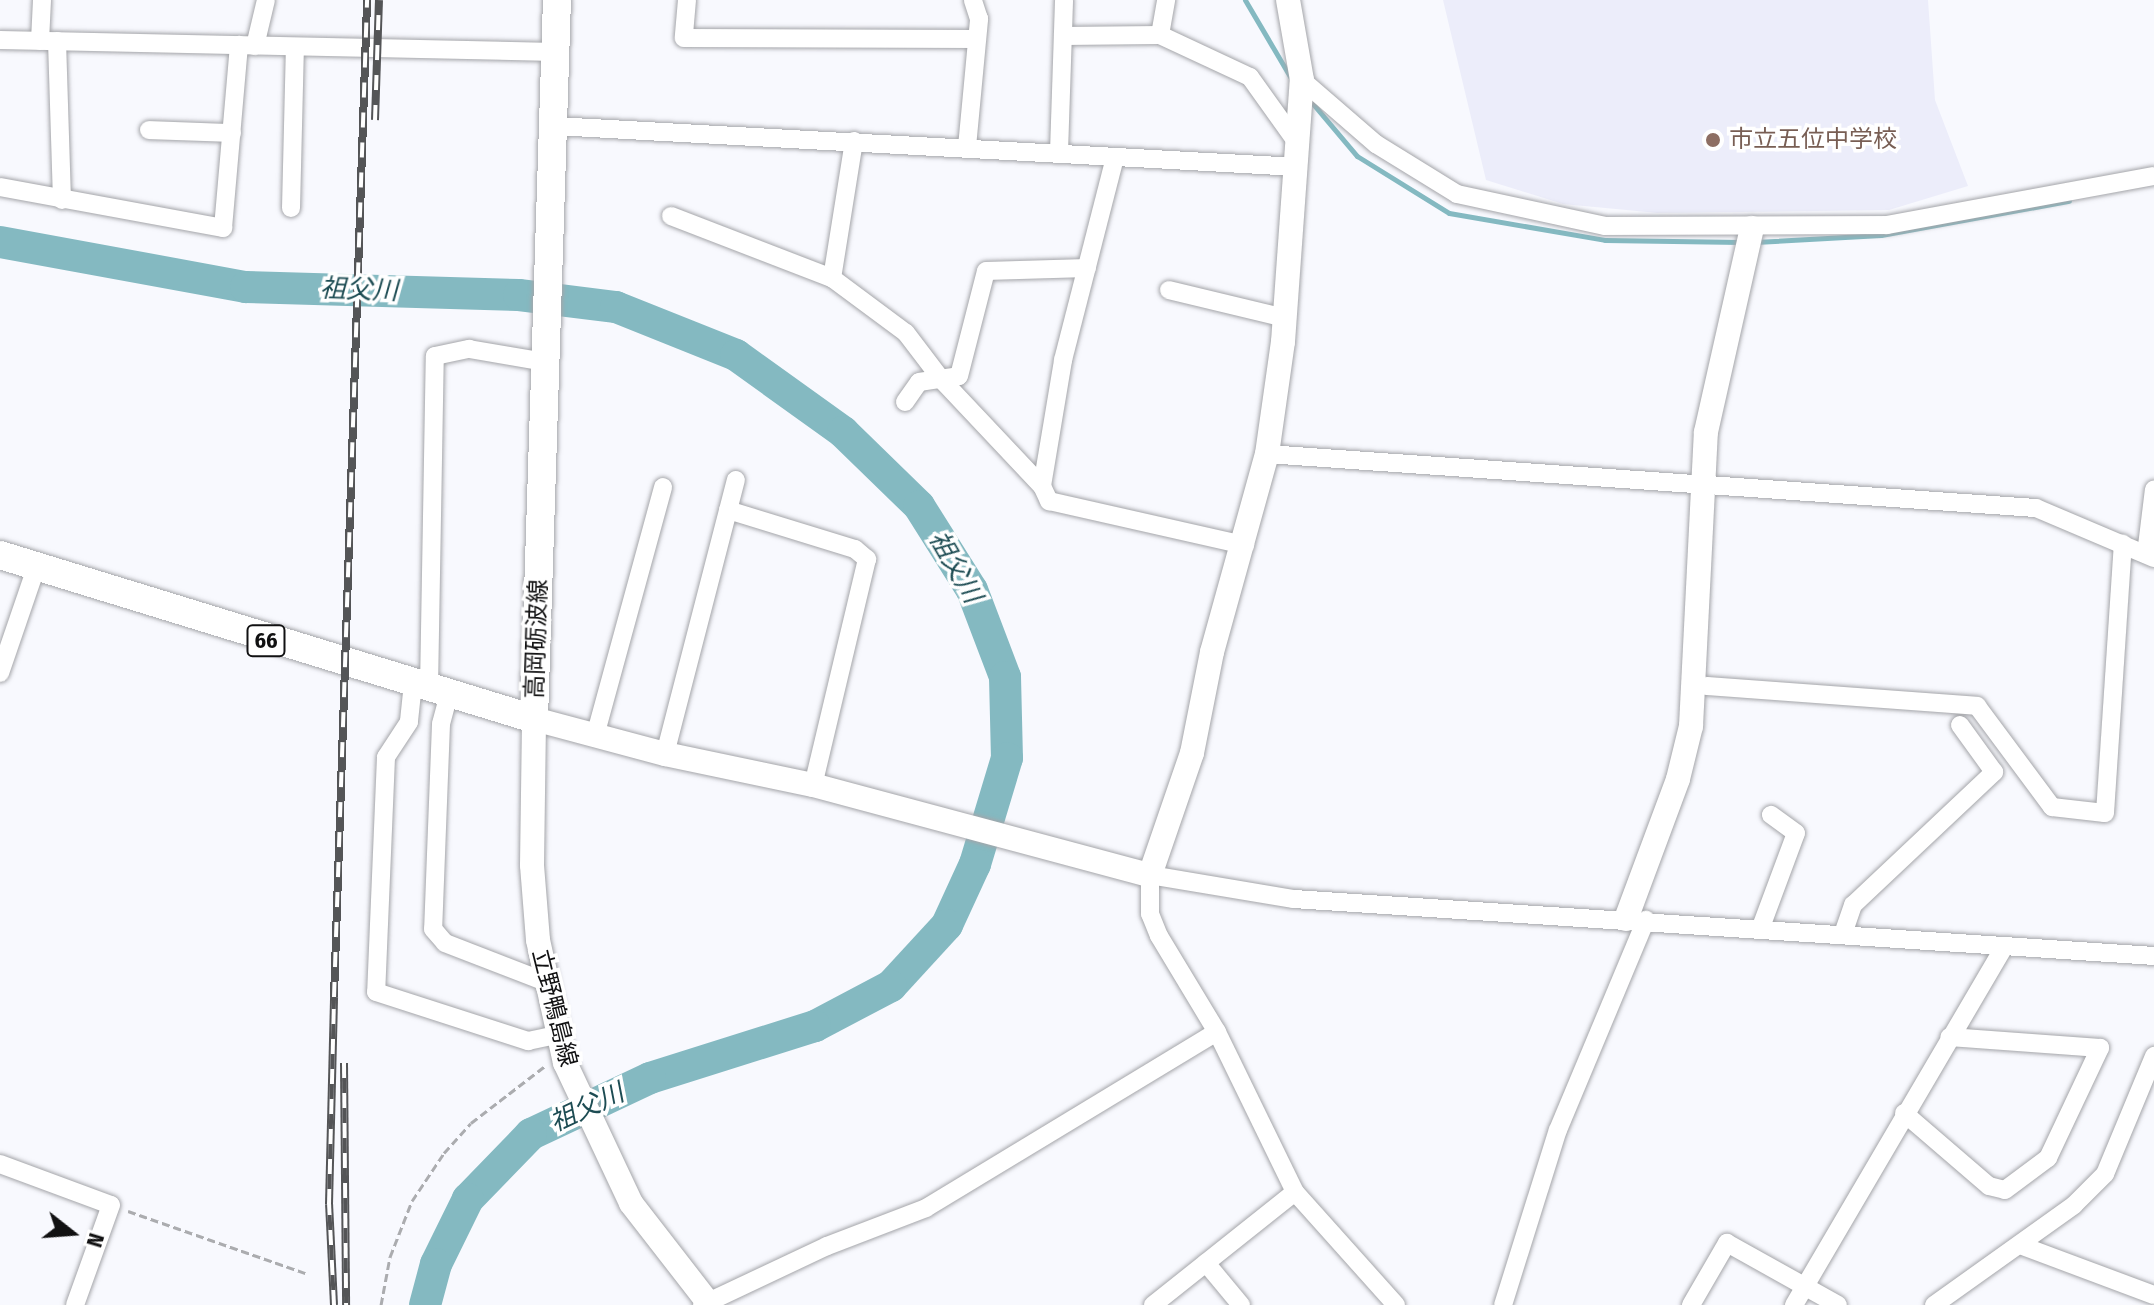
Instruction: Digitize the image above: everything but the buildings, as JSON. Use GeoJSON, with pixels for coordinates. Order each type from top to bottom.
{"type":"FeatureCollection","features":[{"type":"Feature","properties":{"kind":"main road","name":"高岡砺波線"},"geometry":{"type":"LineString","coordinates":[[0,555],[534,719],[557,0]]}},
{"type":"Feature","properties":{"kind":"street"},"geometry":{"type":"LineString","coordinates":[[42,0],[62,200]]}},
{"type":"Feature","properties":{"kind":"street"},"geometry":{"type":"LineString","coordinates":[[0,187],[223,228],[232,133],[247,45],[266,0]]}},
{"type":"Feature","properties":{"kind":"street"},"geometry":{"type":"LineString","coordinates":[[687,0],[684,38],[977,39]]}},
{"type":"Feature","properties":{"kind":"street"},"geometry":{"type":"LineString","coordinates":[[967,147],[979,19],[973,0]]}},
{"type":"Feature","properties":{"kind":"street"},"geometry":{"type":"LineString","coordinates":[[1059,152],[1064,0]]}},
{"type":"Feature","properties":{"kind":"street"},"geometry":{"type":"LineString","coordinates":[[1160,35],[1166,0]]}},
{"type":"Feature","properties":{"kind":"street"},"geometry":{"type":"LineString","coordinates":[[1288,0],[1302,80],[1285,318],[1267,454],[1245,545],[1212,652],[1192,753],[1150,875],[1150,914],[1217,1032],[1295,1192],[1396,1305]]}},
{"type":"Feature","properties":{"kind":"street"},"geometry":{"type":"LineString","coordinates":[[1063,36],[1160,35],[1250,77],[1298,156]]}},
{"type":"Feature","properties":{"kind":"street"},"geometry":{"type":"LineString","coordinates":[[0,40],[556,52]]}},
{"type":"Feature","properties":{"kind":"street"},"geometry":{"type":"LineString","coordinates":[[291,208],[295,47]]}},
{"type":"Feature","properties":{"kind":"street"},"geometry":{"type":"LineString","coordinates":[[1302,80],[1376,144],[1457,194],[1605,226],[1752,228],[1887,225],[2154,176]]}},
{"type":"Feature","properties":{"kind":"street"},"geometry":{"type":"LineString","coordinates":[[555,126],[1059,152],[1115,158],[1298,156]]}},
{"type":"Feature","properties":{"kind":"street"},"geometry":{"type":"LineString","coordinates":[[149,130],[232,133]]}},
{"type":"Feature","properties":{"kind":"street"},"geometry":{"type":"LineString","coordinates":[[832,278],[854,141]]}},
{"type":"Feature","properties":{"kind":"street"},"geometry":{"type":"LineString","coordinates":[[1042,486],[1063,360],[1115,158]]}},
{"type":"Feature","properties":{"kind":"street"},"geometry":{"type":"LineString","coordinates":[[671,216],[832,278],[906,333],[941,379],[1042,486],[1049,501],[1245,545]]}},
{"type":"Feature","properties":{"kind":"street"},"geometry":{"type":"LineString","coordinates":[[1503,1305],[1563,1116],[1636,920],[1691,726],[1706,432],[1752,228]]}},
{"type":"Feature","properties":{"kind":"street"},"geometry":{"type":"LineString","coordinates":[[905,402],[919,382],[959,376],[986,271],[1087,268]]}},
{"type":"Feature","properties":{"kind":"street"},"geometry":{"type":"LineString","coordinates":[[1169,290],[1285,318]]}},
{"type":"Feature","properties":{"kind":"street"},"geometry":{"type":"LineString","coordinates":[[543,981],[445,943],[433,929],[441,724],[430,689],[435,356],[469,349],[546,348]]}},
{"type":"Feature","properties":{"kind":"street"},"geometry":{"type":"LineString","coordinates":[[1267,454],[2036,508],[2150,556],[2154,489]]}},
{"type":"Feature","properties":{"kind":"street"},"geometry":{"type":"LineString","coordinates":[[665,754],[736,480]]}},
{"type":"Feature","properties":{"kind":"street"},"geometry":{"type":"LineString","coordinates":[[595,736],[663,487]]}},
{"type":"Feature","properties":{"kind":"street"},"geometry":{"type":"LineString","coordinates":[[728,510],[855,549],[867,559],[813,785]]}},
{"type":"Feature","properties":{"kind":"street"},"geometry":{"type":"LineString","coordinates":[[1706,686],[1977,706],[2052,807],[2105,813],[2123,544]]}},
{"type":"Feature","properties":{"kind":"street"},"geometry":{"type":"LineString","coordinates":[[0,673],[36,568]]}},
{"type":"Feature","properties":{"kind":"street"},"geometry":{"type":"LineString","coordinates":[[430,689],[386,757],[376,992],[561,1051]]}},
{"type":"Feature","properties":{"kind":"street"},"geometry":{"type":"LineString","coordinates":[[534,719],[665,754],[813,785],[1150,875],[1294,899],[1761,927],[2154,956]]}},
{"type":"Feature","properties":{"kind":"street","name":"立野鴨島線"},"geometry":{"type":"LineString","coordinates":[[534,719],[532,865],[543,981],[561,1051],[598,1141],[631,1203],[706,1304]]}},
{"type":"Feature","properties":{"kind":"street"},"geometry":{"type":"LineString","coordinates":[[1843,934],[1853,905],[1994,772],[1960,725]]}},
{"type":"Feature","properties":{"kind":"street"},"geometry":{"type":"LineString","coordinates":[[1761,927],[1796,833],[1771,815]]}},
{"type":"Feature","properties":{"kind":"street"},"geometry":{"type":"LineString","coordinates":[[1794,1305],[1904,1113],[2005,946]]}},
{"type":"Feature","properties":{"kind":"street"},"geometry":{"type":"LineString","coordinates":[[706,1304],[827,1246],[926,1208],[1217,1032]]}},
{"type":"Feature","properties":{"kind":"street"},"geometry":{"type":"LineString","coordinates":[[1904,1113],[1989,1186],[2005,1190],[2048,1158],[2100,1048],[1949,1037]]}},
{"type":"Feature","properties":{"kind":"street"},"geometry":{"type":"LineString","coordinates":[[1934,1305],[2020,1245],[2105,1174],[2154,1056]]}},
{"type":"Feature","properties":{"kind":"street"},"geometry":{"type":"LineString","coordinates":[[0,1164],[111,1205],[75,1305]]}},
{"type":"Feature","properties":{"kind":"street"},"geometry":{"type":"LineString","coordinates":[[1153,1305],[1295,1192]]}},
{"type":"Feature","properties":{"kind":"street"},"geometry":{"type":"LineString","coordinates":[[1691,1305],[1727,1243],[1838,1305]]}},
{"type":"Feature","properties":{"kind":"street"},"geometry":{"type":"LineString","coordinates":[[2020,1245],[2154,1295]]}},
{"type":"Feature","properties":{"kind":"street"},"geometry":{"type":"LineString","coordinates":[[1206,1263],[1241,1305]]}},
{"type":"Feature","properties":{"kind":"path"},"geometry":{"type":"LineString","coordinates":[[381,1305],[390,1257],[412,1201],[444,1153],[493,1105],[561,1051]]}},
{"type":"Feature","properties":{"kind":"path"},"geometry":{"type":"LineString","coordinates":[[111,1205],[305,1273]]}},
{"type":"Feature","properties":{"kind":"shaded area","name":"市立五位中学校"},"geometry":{"type":"Polygon","coordinates":[[[1443,0],[1928,0],[1935,100],[1968,186],[1889,210],[1658,213],[1563,204],[1486,180],[1443,0]]]}},
{"type":"Feature","properties":{"kind":"waterway"},"geometry":{"type":"LineString","coordinates":[[1245,0],[1291,78]]}},
{"type":"Feature","properties":{"kind":"waterway"},"geometry":{"type":"LineString","coordinates":[[1308,98],[1357,156],[1449,213],[1605,240],[1741,242]]}},
{"type":"Feature","properties":{"kind":"waterway"},"geometry":{"type":"LineString","coordinates":[[1755,242],[1881,235],[2069,201]]}},
{"type":"Feature","properties":{"kind":"waterway","name":"祖父川"},"geometry":{"type":"LineString","coordinates":[[0,242],[246,287],[519,295],[616,307],[736,355],[843,432],[919,506],[972,590],[1005,677],[1007,758],[975,864],[947,925],[891,986],[815,1026],[650,1078],[531,1134],[468,1199],[436,1264],[425,1305]]}},
{"type":"Feature","properties":{"kind":"railway"},"geometry":{"type":"LineString","coordinates":[[334,1305],[329,1204],[334,997],[367,0]]}},
{"type":"Feature","properties":{"kind":"railway"},"geometry":{"type":"LineString","coordinates":[[375,120],[379,0]]}},
{"type":"Feature","properties":{"kind":"railway"},"geometry":{"type":"LineString","coordinates":[[344,1063],[346,1305]]}},
{"type":"Feature","properties":{"kind":"place","name":"市立五位中学校"},"geometry":{"type":"Point","coordinates":[1713,140]}}]}
